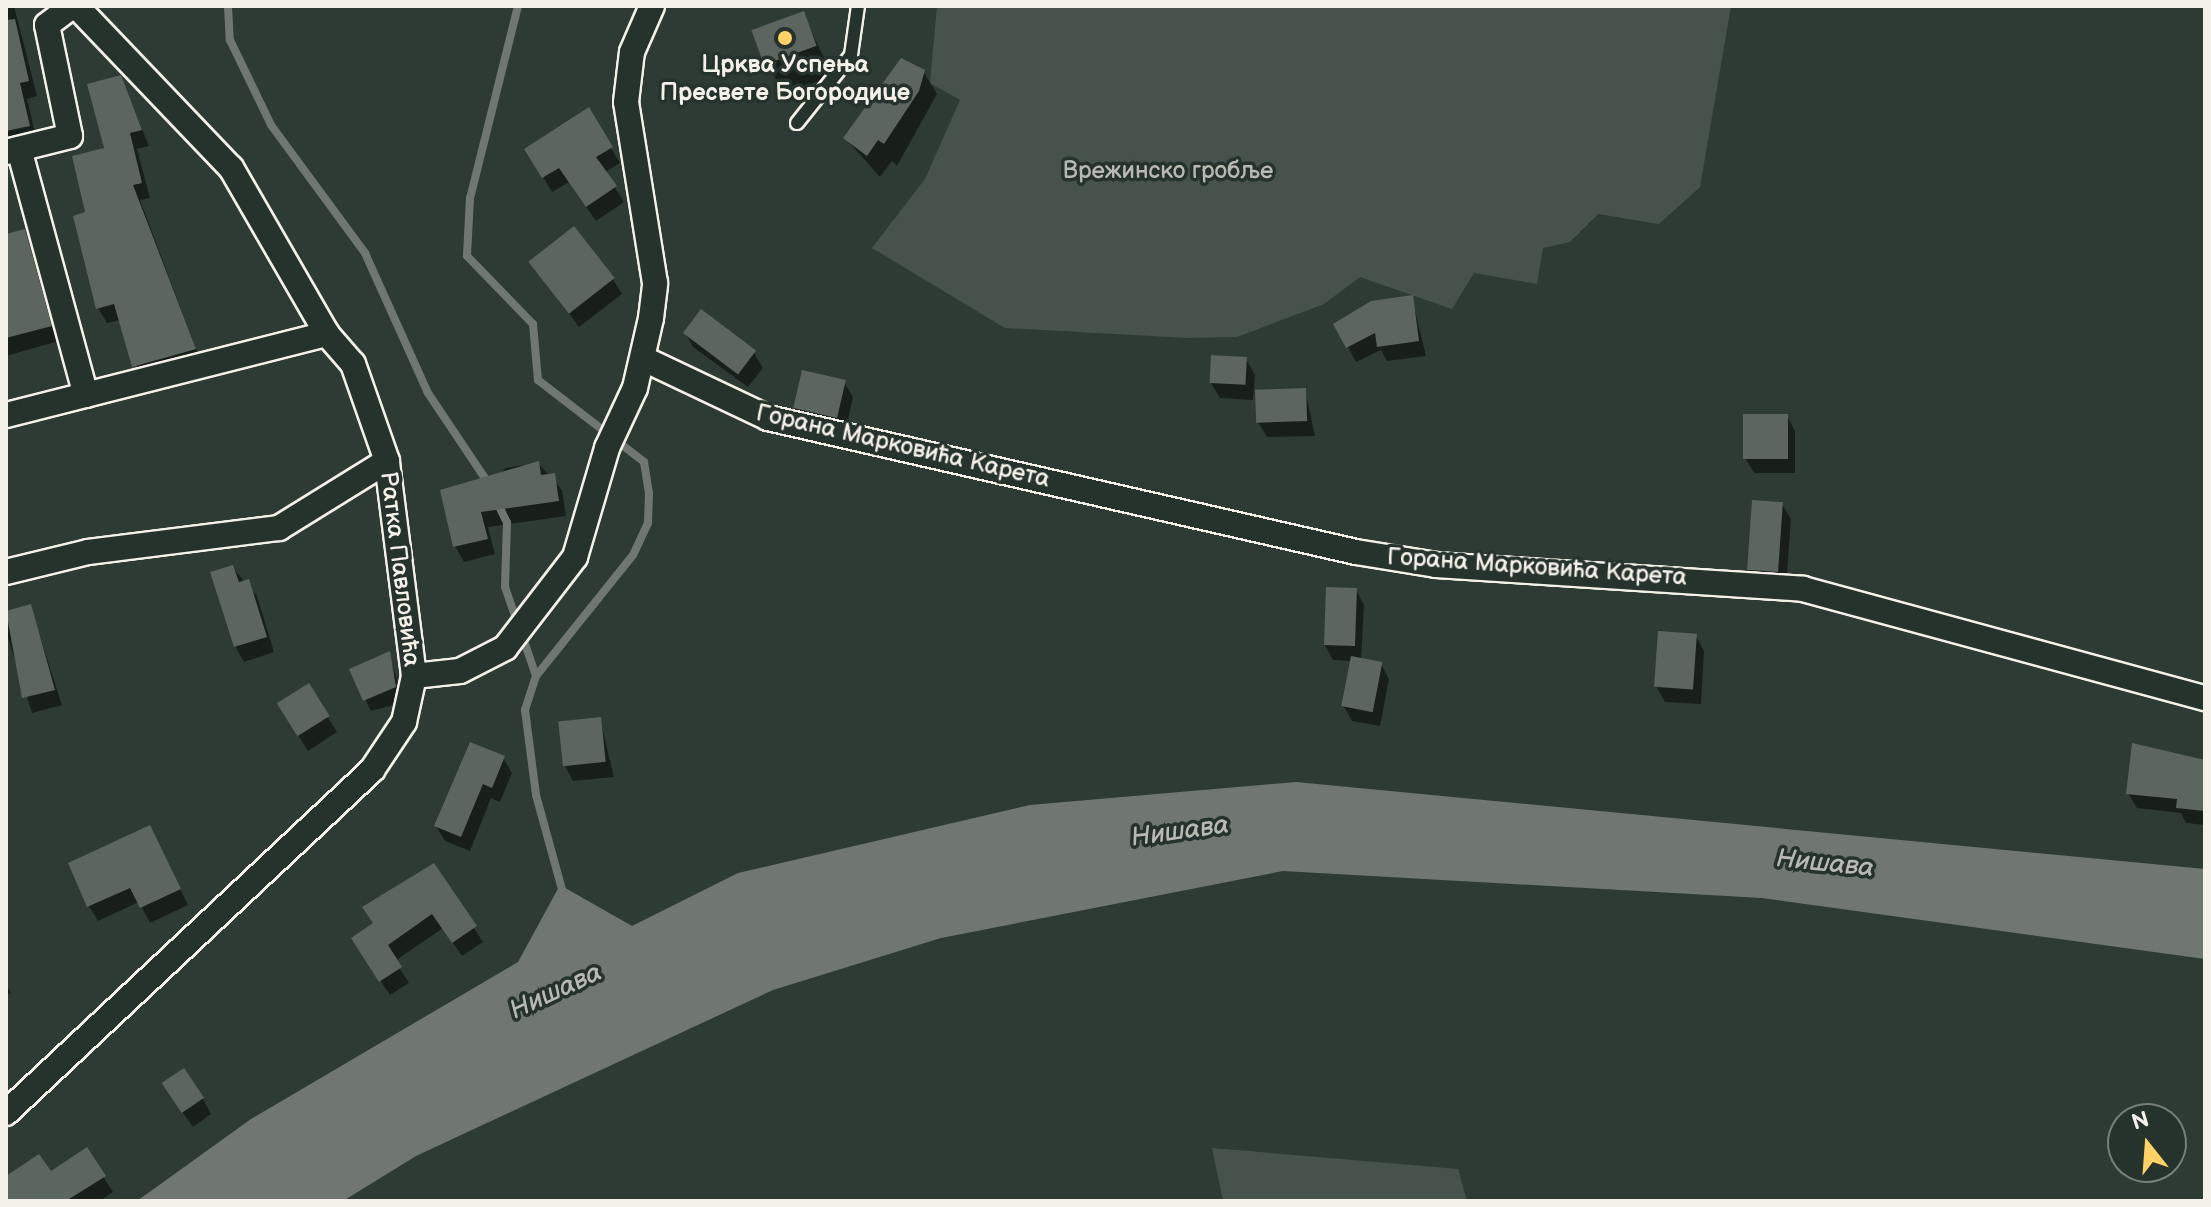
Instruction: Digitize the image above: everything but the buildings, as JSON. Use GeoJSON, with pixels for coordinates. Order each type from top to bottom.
{"type":"FeatureCollection","features":[{"type":"Feature","properties":{"kind":"street"},"geometry":{"type":"LineString","coordinates":[[74,6],[47,25],[70,136],[12,150],[86,395]]}},
{"type":"Feature","properties":{"kind":"street","name":"Ратка Павловића"},"geometry":{"type":"LineString","coordinates":[[6,1113],[372,770],[404,722],[414,676],[387,461],[353,364],[327,334],[231,168],[74,6]]}},
{"type":"Feature","properties":{"kind":"street"},"geometry":{"type":"LineString","coordinates":[[414,676],[479,665],[521,632],[575,557],[610,440],[644,359],[655,283],[626,102],[632,52],[652,6]]}},
{"type":"Feature","properties":{"kind":"street"},"geometry":{"type":"LineString","coordinates":[[6,415],[327,334]]}},
{"type":"Feature","properties":{"kind":"street","name":"Горана Марковића Карета"},"geometry":{"type":"LineString","coordinates":[[644,359],[768,418],[1356,552],[1436,565],[1803,589],[2205,698]]}},
{"type":"Feature","properties":{"kind":"street"},"geometry":{"type":"LineString","coordinates":[[6,572],[88,552],[279,528],[387,461]]}},
{"type":"Feature","properties":{"kind":"lane"},"geometry":{"type":"LineString","coordinates":[[797,123],[851,55],[858,6]]}},
{"type":"Feature","properties":{"kind":"green space","name":"Врежинско гробље"},"geometry":{"type":"Polygon","coordinates":[[[937,6],[1731,6],[1700,187],[1659,224],[1598,214],[1570,242],[1543,248],[1537,284],[1474,273],[1452,309],[1360,277],[1324,304],[1237,337],[1188,338],[1005,328],[872,248],[925,179],[960,100],[930,83],[937,6]]]}},
{"type":"Feature","properties":{"kind":"green space"},"geometry":{"type":"Polygon","coordinates":[[[1212,1148],[1458,1169],[1467,1201],[1223,1201],[1212,1148]]]}},
{"type":"Feature","properties":{"kind":"water","name":"Нишава"},"geometry":{"type":"Polygon","coordinates":[[[1296,782],[2205,869],[2205,959],[1762,898],[1283,871],[941,938],[773,990],[416,1156],[343,1201],[137,1201],[251,1119],[518,962],[560,885],[632,926],[738,873],[1030,805],[1296,782]]]}},
{"type":"Feature","properties":{"kind":"waterway"},"geometry":{"type":"LineString","coordinates":[[228,6],[230,40],[271,125],[365,253],[428,393],[489,484]]}},
{"type":"Feature","properties":{"kind":"waterway"},"geometry":{"type":"LineString","coordinates":[[518,6],[470,198],[467,256],[533,324],[538,380],[644,462],[649,493],[648,523],[633,555],[536,676],[525,710],[536,795],[563,893]]}},
{"type":"Feature","properties":{"kind":"waterway"},"geometry":{"type":"LineString","coordinates":[[496,500],[507,523],[505,587],[517,622]]}},
{"type":"Feature","properties":{"kind":"waterway"},"geometry":{"type":"LineString","coordinates":[[522,635],[536,676]]}},
{"type":"Feature","properties":{"kind":"place","name":"Црква Успења Пресвете Богородице"},"geometry":{"type":"Point","coordinates":[785,38]}}]}
